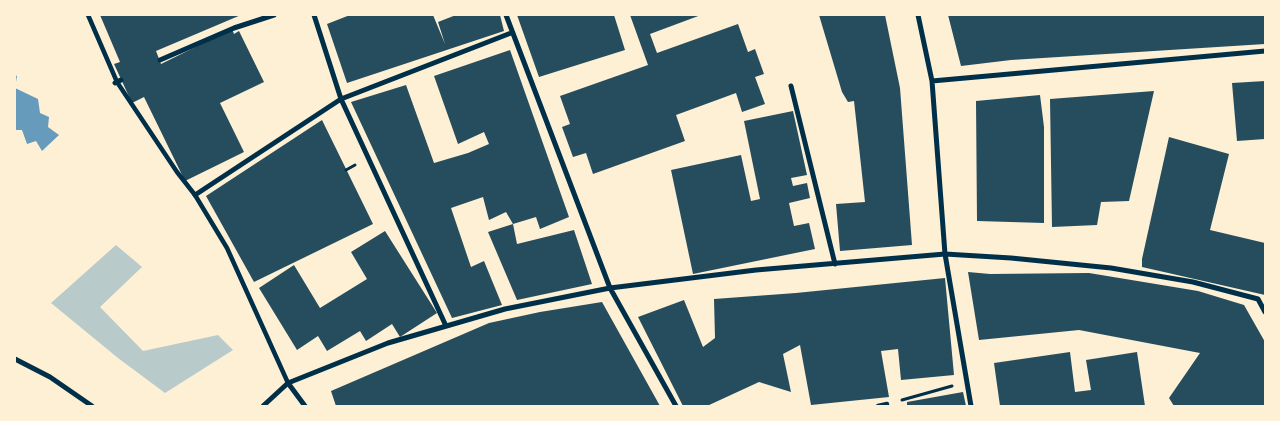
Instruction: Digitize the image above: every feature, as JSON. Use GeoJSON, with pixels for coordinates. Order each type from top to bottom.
{"type":"FeatureCollection","features":[{"type":"Feature","properties":{"kind":"street"},"geometry":{"type":"LineString","coordinates":[[88,15],[118,82],[195,195],[227,248],[288,383],[305,406]]}},
{"type":"Feature","properties":{"kind":"street"},"geometry":{"type":"LineString","coordinates":[[160,60],[234,28],[274,15]]}},
{"type":"Feature","properties":{"kind":"street"},"geometry":{"type":"LineString","coordinates":[[314,15],[341,99],[446,326]]}},
{"type":"Feature","properties":{"kind":"street"},"geometry":{"type":"LineString","coordinates":[[506,15],[511,33],[610,288],[676,406]]}},
{"type":"Feature","properties":{"kind":"street"},"geometry":{"type":"LineString","coordinates":[[918,15],[932,81],[945,254],[971,406]]}},
{"type":"Feature","properties":{"kind":"street"},"geometry":{"type":"LineString","coordinates":[[195,195],[341,99],[511,33]]}},
{"type":"Feature","properties":{"kind":"street"},"geometry":{"type":"LineString","coordinates":[[932,81],[1265,51]]}},
{"type":"Feature","properties":{"kind":"street"},"geometry":{"type":"LineString","coordinates":[[791,86],[835,264]]}},
{"type":"Feature","properties":{"kind":"street"},"geometry":{"type":"LineString","coordinates":[[262,406],[288,383],[388,343],[505,309],[610,288],[756,270],[945,254],[1111,268],[1193,282],[1258,299],[1265,312]]}},
{"type":"Feature","properties":{"kind":"street"},"geometry":{"type":"LineString","coordinates":[[15,359],[50,377],[92,406]]}},
{"type":"Feature","properties":{"kind":"street"},"geometry":{"type":"LineString","coordinates":[[878,406],[887,404]]}},
{"type":"Feature","properties":{"kind":"path"},"geometry":{"type":"LineString","coordinates":[[887,404],[967,382]]}},
{"type":"Feature","properties":{"kind":"shaded area"},"geometry":{"type":"Polygon","coordinates":[[[116,245],[142,267],[100,307],[143,351],[218,335],[233,350],[165,393],[118,358],[51,303],[116,245]]]}},
{"type":"Feature","properties":{"kind":"water"},"geometry":{"type":"Polygon","coordinates":[[[15,88],[38,99],[40,113],[49,117],[48,127],[59,135],[42,151],[36,141],[27,144],[22,130],[15,130],[15,88]]]}},
{"type":"Feature","properties":{"kind":"building"},"geometry":{"type":"Polygon","coordinates":[[[100,15],[241,15],[156,51],[161,64],[232,29],[234,34],[239,31],[264,82],[220,103],[244,152],[185,181],[144,97],[132,103],[114,64],[120,62],[100,15]]]}},
{"type":"Feature","properties":{"kind":"building"},"geometry":{"type":"Polygon","coordinates":[[[350,15],[433,15],[445,44],[438,22],[456,15],[500,15],[504,31],[347,83],[327,24],[350,15]]]}},
{"type":"Feature","properties":{"kind":"building"},"geometry":{"type":"Polygon","coordinates":[[[517,15],[614,15],[625,50],[539,77],[517,15]]]}},
{"type":"Feature","properties":{"kind":"building"},"geometry":{"type":"Polygon","coordinates":[[[630,15],[701,15],[650,34],[657,53],[738,24],[748,52],[755,49],[764,74],[755,77],[765,104],[742,112],[736,93],[676,115],[685,141],[593,174],[586,153],[573,157],[562,127],[570,124],[560,96],[648,65],[630,15]]]}},
{"type":"Feature","properties":{"kind":"building"},"geometry":{"type":"Polygon","coordinates":[[[819,15],[885,15],[900,88],[912,245],[840,251],[836,204],[865,202],[854,101],[848,102],[842,92],[819,15]]]}},
{"type":"Feature","properties":{"kind":"building"},"geometry":{"type":"Polygon","coordinates":[[[948,15],[1265,15],[1265,44],[1011,60],[961,66],[948,15]]]}},
{"type":"Feature","properties":{"kind":"building"},"geometry":{"type":"Polygon","coordinates":[[[510,50],[569,217],[540,229],[536,217],[513,224],[506,212],[489,220],[483,197],[451,208],[471,267],[484,261],[502,305],[452,318],[351,102],[406,85],[434,163],[468,153],[489,144],[484,132],[458,144],[434,76],[510,50]]]}},
{"type":"Feature","properties":{"kind":"building"},"geometry":{"type":"Polygon","coordinates":[[[1265,81],[1265,139],[1237,141],[1232,83],[1265,81]]]}},
{"type":"Feature","properties":{"kind":"building"},"geometry":{"type":"Polygon","coordinates":[[[1154,91],[1129,201],[1101,202],[1097,225],[1052,227],[1050,99],[1154,91]]]}},
{"type":"Feature","properties":{"kind":"building"},"geometry":{"type":"Polygon","coordinates":[[[1040,95],[1044,127],[1044,223],[977,221],[976,101],[1040,95]]]}},
{"type":"Feature","properties":{"kind":"building"},"geometry":{"type":"Polygon","coordinates":[[[793,111],[807,175],[791,178],[793,186],[807,183],[810,198],[789,203],[794,226],[809,223],[815,249],[693,274],[671,170],[741,155],[751,201],[760,199],[744,121],[793,111]]]}},
{"type":"Feature","properties":{"kind":"building"},"geometry":{"type":"Polygon","coordinates":[[[322,120],[373,224],[254,282],[206,196],[322,120]]]}},
{"type":"Feature","properties":{"kind":"building"},"geometry":{"type":"Polygon","coordinates":[[[1169,137],[1229,154],[1210,230],[1265,243],[1265,295],[1142,267],[1142,259],[1169,137]]]}},
{"type":"Feature","properties":{"kind":"building"},"geometry":{"type":"Polygon","coordinates":[[[513,224],[517,244],[574,230],[592,284],[517,300],[488,232],[513,224]]]}},
{"type":"Feature","properties":{"kind":"building"},"geometry":{"type":"Polygon","coordinates":[[[385,231],[437,313],[400,337],[392,324],[366,341],[360,331],[327,351],[318,336],[297,350],[259,288],[294,265],[320,308],[367,279],[351,252],[385,231]]]}},
{"type":"Feature","properties":{"kind":"building"},"geometry":{"type":"Polygon","coordinates":[[[968,272],[990,274],[1089,273],[1198,291],[1244,305],[1265,342],[1265,406],[1174,406],[1169,398],[1200,353],[1079,330],[979,340],[968,272]]]}},
{"type":"Feature","properties":{"kind":"building"},"geometry":{"type":"Polygon","coordinates":[[[945,278],[954,375],[901,380],[898,349],[881,351],[889,397],[811,405],[800,345],[783,354],[791,392],[759,382],[707,406],[683,406],[638,317],[684,300],[703,347],[715,338],[714,299],[945,278]]]}},
{"type":"Feature","properties":{"kind":"building"},"geometry":{"type":"Polygon","coordinates":[[[602,302],[660,406],[336,406],[331,391],[489,323],[602,302]]]}},
{"type":"Feature","properties":{"kind":"building"},"geometry":{"type":"Polygon","coordinates":[[[1070,352],[1075,392],[1091,390],[1086,360],[1137,352],[1145,406],[1000,406],[994,363],[1070,352]]]}},
{"type":"Feature","properties":{"kind":"building"},"geometry":{"type":"Polygon","coordinates":[[[963,392],[966,406],[907,406],[907,402],[963,392]]]}}]}
